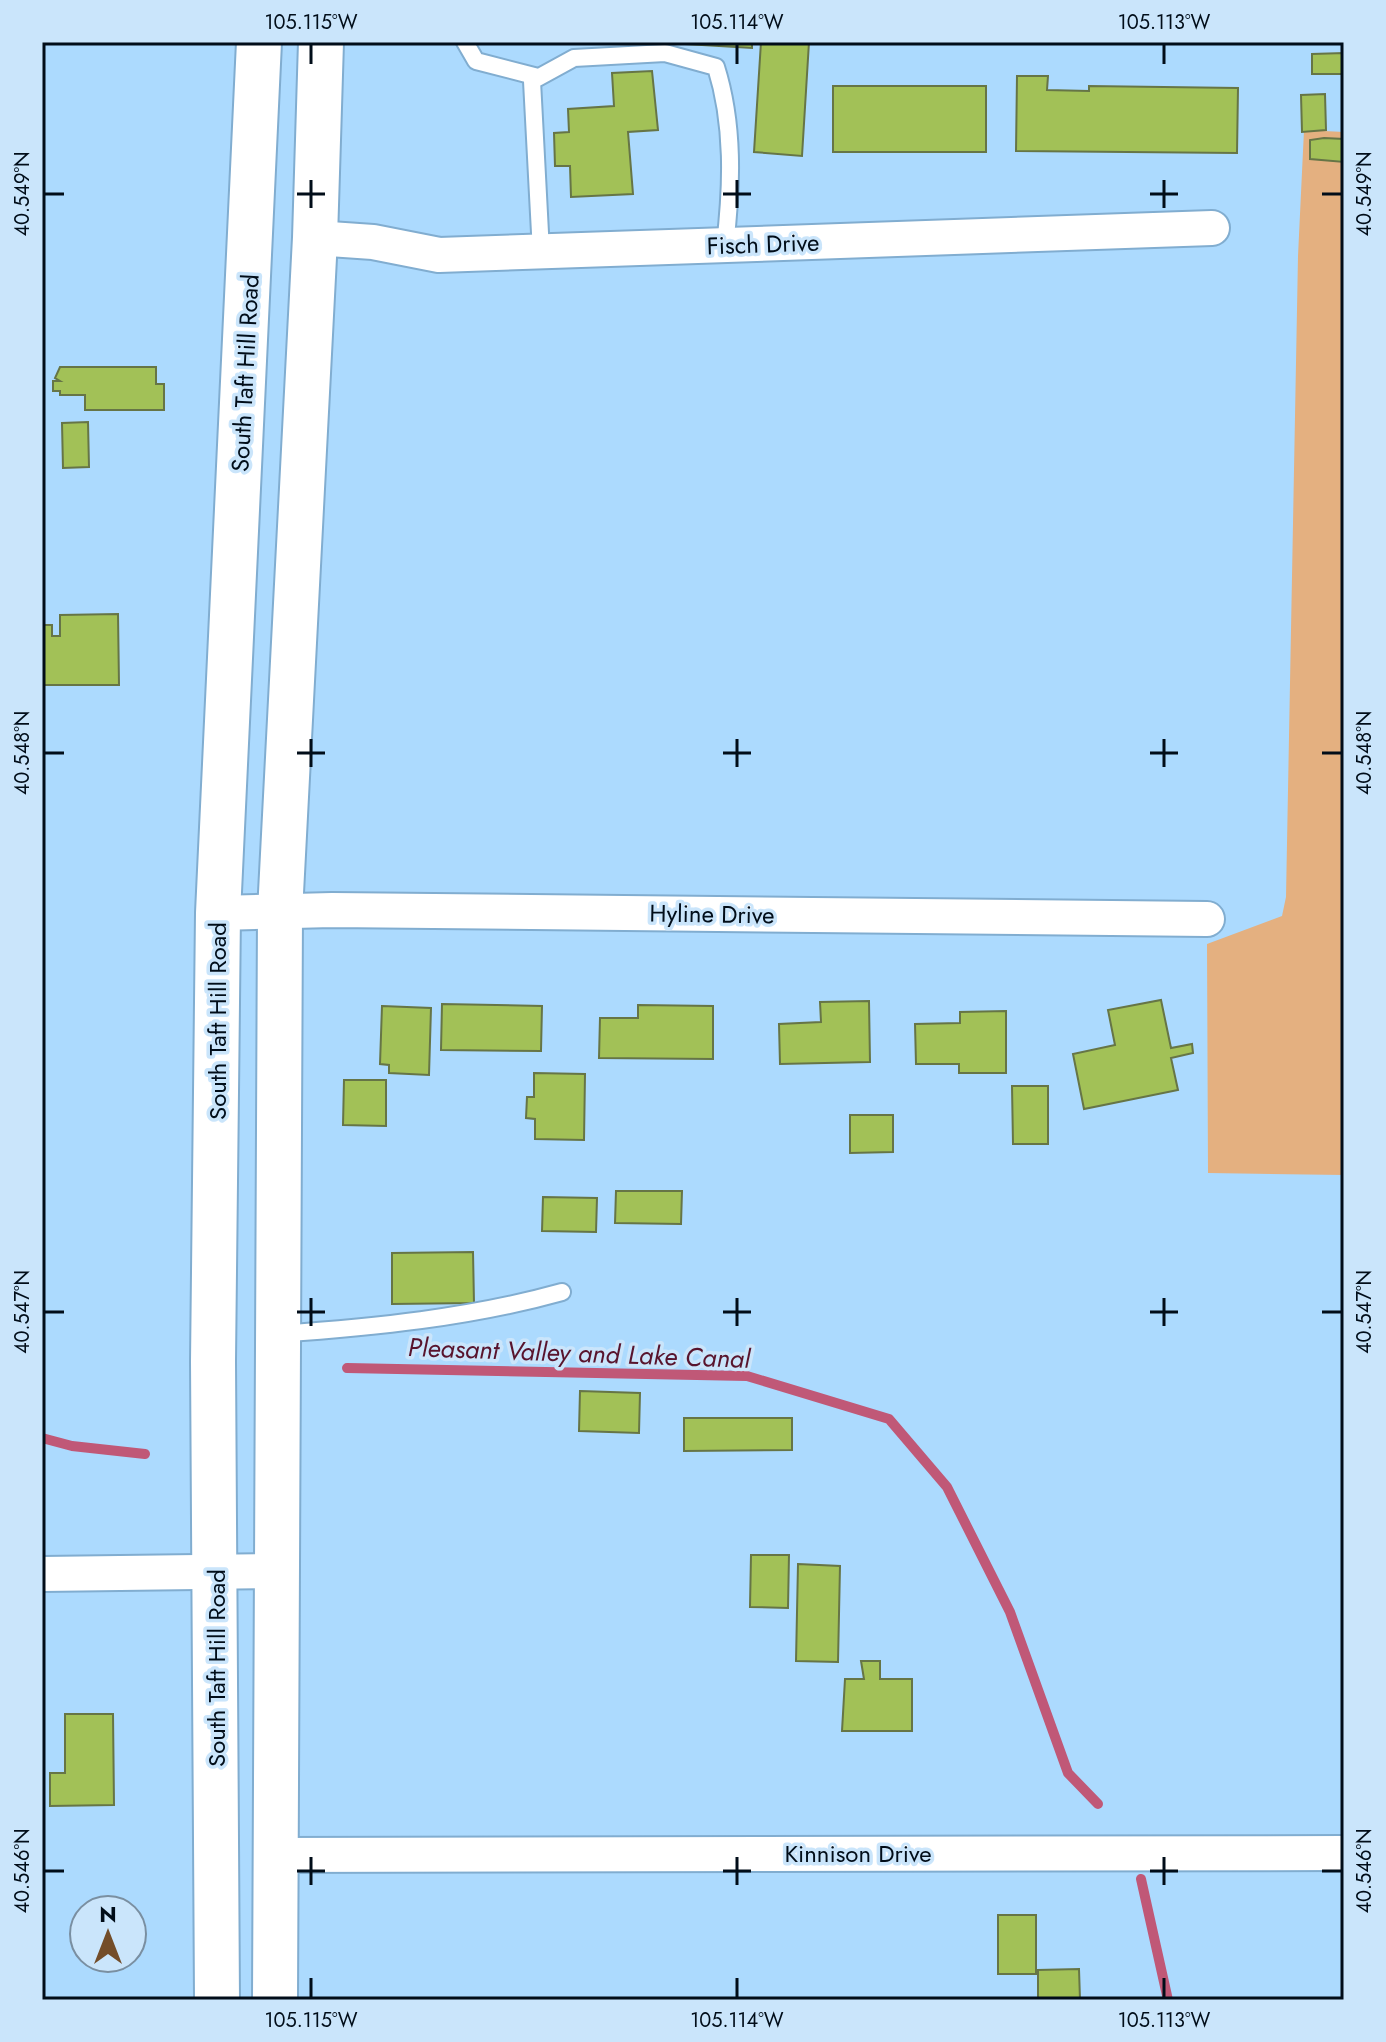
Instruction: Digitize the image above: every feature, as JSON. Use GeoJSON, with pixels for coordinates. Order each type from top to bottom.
{"type":"FeatureCollection","features":[{"type":"Feature","properties":{"kind":"main road","name":"South Taft Hill Road"},"geometry":{"type":"LineString","coordinates":[[217,2000],[213,1361],[218,913],[259,42]]}},
{"type":"Feature","properties":{"kind":"main road"},"geometry":{"type":"LineString","coordinates":[[275,2000],[280,912],[315,238],[321,42]]}},
{"type":"Feature","properties":{"kind":"street","name":"Fisch Drive"},"geometry":{"type":"LineString","coordinates":[[315,238],[373,242],[439,255],[1212,228]]}},
{"type":"Feature","properties":{"kind":"street","name":"Hyline Drive"},"geometry":{"type":"LineString","coordinates":[[218,913],[348,910],[1207,919]]}},
{"type":"Feature","properties":{"kind":"street"},"geometry":{"type":"LineString","coordinates":[[42,1574],[275,1571]]}},
{"type":"Feature","properties":{"kind":"street","name":"Kinnison Drive"},"geometry":{"type":"LineString","coordinates":[[275,1855],[1344,1853]]}},
{"type":"Feature","properties":{"kind":"lane"},"geometry":{"type":"LineString","coordinates":[[465,42],[476,61],[538,77]]}},
{"type":"Feature","properties":{"kind":"lane"},"geometry":{"type":"LineString","coordinates":[[541,252],[532,81],[574,58],[665,53],[716,67],[727,102],[730,203],[725,245]]}},
{"type":"Feature","properties":{"kind":"lane"},"geometry":{"type":"LineString","coordinates":[[276,1335],[376,1327],[490,1310],[562,1292]]}},
{"type":"Feature","properties":{"kind":"shaded area"},"geometry":{"type":"Polygon","coordinates":[[[1304,130],[1344,132],[1344,1175],[1208,1173],[1207,944],[1282,916],[1286,897],[1298,256],[1304,130]]]}},
{"type":"Feature","properties":{"kind":"building"},"geometry":{"type":"Polygon","coordinates":[[[651,42],[752,42],[752,48],[651,42]]]}},
{"type":"Feature","properties":{"kind":"building"},"geometry":{"type":"Polygon","coordinates":[[[761,42],[809,42],[802,156],[754,152],[761,42]]]}},
{"type":"Feature","properties":{"kind":"building"},"geometry":{"type":"Polygon","coordinates":[[[1344,53],[1344,74],[1312,74],[1312,54],[1344,53]]]}},
{"type":"Feature","properties":{"kind":"building"},"geometry":{"type":"Polygon","coordinates":[[[652,71],[658,130],[628,132],[633,194],[571,197],[570,166],[555,166],[554,133],[569,132],[568,109],[614,106],[612,73],[652,71]]]}},
{"type":"Feature","properties":{"kind":"building"},"geometry":{"type":"Polygon","coordinates":[[[1017,76],[1048,76],[1047,90],[1089,91],[1089,86],[1238,88],[1237,153],[1016,151],[1017,76]]]}},
{"type":"Feature","properties":{"kind":"building"},"geometry":{"type":"Polygon","coordinates":[[[833,86],[986,86],[986,152],[833,152],[833,86]]]}},
{"type":"Feature","properties":{"kind":"building"},"geometry":{"type":"Polygon","coordinates":[[[1325,94],[1326,130],[1302,132],[1301,95],[1325,94]]]}},
{"type":"Feature","properties":{"kind":"building"},"geometry":{"type":"Polygon","coordinates":[[[1344,139],[1344,162],[1310,159],[1310,140],[1344,139]]]}},
{"type":"Feature","properties":{"kind":"building"},"geometry":{"type":"Polygon","coordinates":[[[60,367],[156,367],[156,384],[164,384],[164,410],[85,410],[85,395],[60,395],[60,391],[53,391],[53,381],[60,381],[55,378],[60,367]]]}},
{"type":"Feature","properties":{"kind":"building"},"geometry":{"type":"Polygon","coordinates":[[[88,422],[89,467],[63,468],[62,423],[88,422]]]}},
{"type":"Feature","properties":{"kind":"building"},"geometry":{"type":"Polygon","coordinates":[[[118,614],[119,685],[42,685],[42,625],[52,625],[52,636],[60,636],[60,615],[118,614]]]}},
{"type":"Feature","properties":{"kind":"building"},"geometry":{"type":"Polygon","coordinates":[[[1161,1000],[1171,1048],[1192,1044],[1193,1053],[1171,1058],[1178,1090],[1084,1109],[1073,1054],[1115,1045],[1108,1010],[1161,1000]]]}},
{"type":"Feature","properties":{"kind":"building"},"geometry":{"type":"Polygon","coordinates":[[[869,1001],[870,1062],[780,1064],[779,1024],[821,1022],[820,1002],[869,1001]]]}},
{"type":"Feature","properties":{"kind":"building"},"geometry":{"type":"Polygon","coordinates":[[[442,1004],[542,1006],[541,1051],[441,1050],[442,1004]]]}},
{"type":"Feature","properties":{"kind":"building"},"geometry":{"type":"Polygon","coordinates":[[[638,1005],[713,1006],[713,1059],[599,1058],[600,1018],[638,1018],[638,1005]]]}},
{"type":"Feature","properties":{"kind":"building"},"geometry":{"type":"Polygon","coordinates":[[[382,1006],[431,1008],[429,1075],[389,1073],[389,1065],[380,1064],[382,1006]]]}},
{"type":"Feature","properties":{"kind":"building"},"geometry":{"type":"Polygon","coordinates":[[[1006,1011],[1006,1073],[959,1073],[959,1064],[916,1064],[915,1024],[960,1023],[960,1012],[1006,1011]]]}},
{"type":"Feature","properties":{"kind":"building"},"geometry":{"type":"Polygon","coordinates":[[[534,1073],[585,1074],[584,1140],[535,1139],[535,1119],[526,1118],[527,1097],[534,1097],[534,1073]]]}},
{"type":"Feature","properties":{"kind":"building"},"geometry":{"type":"Polygon","coordinates":[[[344,1080],[386,1080],[386,1126],[343,1125],[344,1080]]]}},
{"type":"Feature","properties":{"kind":"building"},"geometry":{"type":"Polygon","coordinates":[[[1012,1086],[1048,1086],[1048,1144],[1013,1144],[1012,1086]]]}},
{"type":"Feature","properties":{"kind":"building"},"geometry":{"type":"Polygon","coordinates":[[[850,1115],[893,1115],[893,1152],[850,1153],[850,1115]]]}},
{"type":"Feature","properties":{"kind":"building"},"geometry":{"type":"Polygon","coordinates":[[[616,1191],[682,1191],[681,1224],[615,1223],[616,1191]]]}},
{"type":"Feature","properties":{"kind":"building"},"geometry":{"type":"Polygon","coordinates":[[[543,1197],[597,1198],[596,1232],[542,1231],[543,1197]]]}},
{"type":"Feature","properties":{"kind":"building"},"geometry":{"type":"Polygon","coordinates":[[[473,1252],[474,1303],[392,1304],[392,1253],[473,1252]]]}},
{"type":"Feature","properties":{"kind":"building"},"geometry":{"type":"Polygon","coordinates":[[[580,1391],[640,1393],[639,1433],[579,1431],[580,1391]]]}},
{"type":"Feature","properties":{"kind":"building"},"geometry":{"type":"Polygon","coordinates":[[[684,1418],[792,1418],[792,1450],[684,1451],[684,1418]]]}},
{"type":"Feature","properties":{"kind":"building"},"geometry":{"type":"Polygon","coordinates":[[[751,1555],[789,1555],[788,1608],[750,1607],[751,1555]]]}},
{"type":"Feature","properties":{"kind":"building"},"geometry":{"type":"Polygon","coordinates":[[[798,1564],[840,1566],[838,1662],[796,1661],[798,1564]]]}},
{"type":"Feature","properties":{"kind":"building"},"geometry":{"type":"Polygon","coordinates":[[[861,1661],[880,1661],[880,1679],[912,1679],[912,1731],[842,1731],[845,1679],[864,1679],[861,1661]]]}},
{"type":"Feature","properties":{"kind":"building"},"geometry":{"type":"Polygon","coordinates":[[[65,1714],[113,1714],[114,1805],[50,1806],[50,1773],[65,1773],[65,1714]]]}},
{"type":"Feature","properties":{"kind":"building"},"geometry":{"type":"Polygon","coordinates":[[[998,1915],[1036,1915],[1036,1974],[998,1974],[998,1915]]]}},
{"type":"Feature","properties":{"kind":"building"},"geometry":{"type":"Polygon","coordinates":[[[1079,1969],[1080,2000],[1038,2000],[1038,1970],[1079,1969]]]}},
{"type":"Feature","properties":{"kind":"waterway","name":"Pleasant Valley and Lake Canal"},"geometry":{"type":"LineString","coordinates":[[347,1368],[747,1376],[889,1419],[947,1487],[1010,1612],[1068,1773],[1098,1804]]}},
{"type":"Feature","properties":{"kind":"waterway","name":"Pleasant Valley and Lake Canal"},"geometry":{"type":"LineString","coordinates":[[42,1438],[72,1446],[145,1454]]}},
{"type":"Feature","properties":{"kind":"waterway","name":"Pleasant Valley and Lake Canal"},"geometry":{"type":"LineString","coordinates":[[1141,1879],[1168,2000]]}}]}
